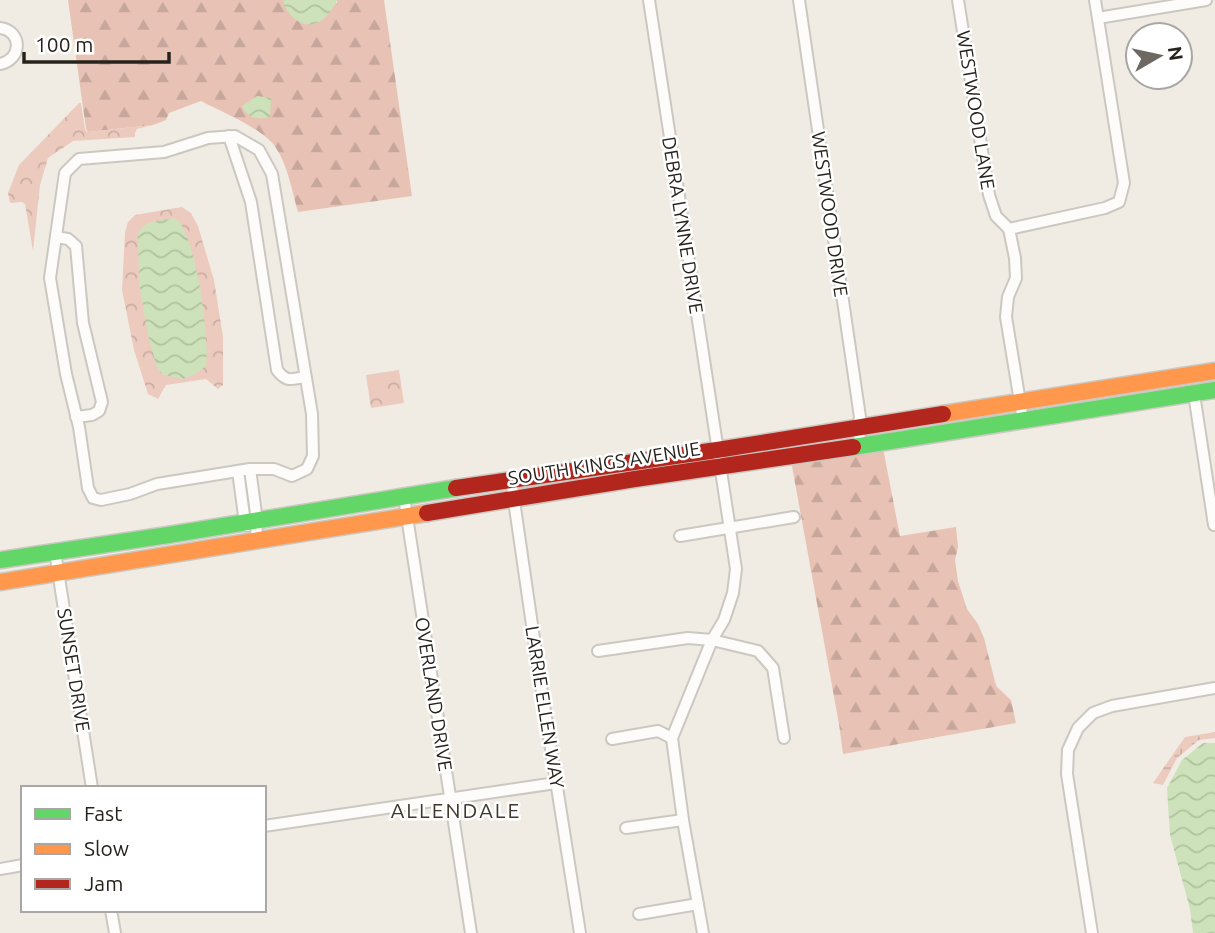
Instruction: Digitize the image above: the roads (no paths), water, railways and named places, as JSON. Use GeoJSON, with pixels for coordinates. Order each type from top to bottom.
{"type":"FeatureCollection","features":[{"type":"Feature","properties":{"kind":"main road","name":"SOUTH KINGS AVENUE"},"geometry":{"type":"LineString","coordinates":[[0,582],[514,498],[858,427],[1215,371]]}},
{"type":"Feature","properties":{"kind":"main road","name":"SOUTH KINGS AVENUE"},"geometry":{"type":"LineString","coordinates":[[0,560],[511,480],[861,446],[1215,390]]}},
{"type":"Feature","properties":{"kind":"street","name":"DEBRA LYNNE DRIVE"},"geometry":{"type":"LineString","coordinates":[[649,0],[736,569],[733,593],[724,620],[712,640],[672,738]]}},
{"type":"Feature","properties":{"kind":"street","name":"WESTWOOD DRIVE"},"geometry":{"type":"LineString","coordinates":[[799,0],[860,417],[858,427],[861,446]]}},
{"type":"Feature","properties":{"kind":"street","name":"WESTWOOD LANE"},"geometry":{"type":"LineString","coordinates":[[958,0],[989,195],[996,216],[1009,229],[1015,258],[1016,278],[1008,297],[1006,317],[1023,420]]}},
{"type":"Feature","properties":{"kind":"street"},"geometry":{"type":"LineString","coordinates":[[1009,229],[1105,208],[1119,202],[1124,183],[1096,0]]}},
{"type":"Feature","properties":{"kind":"street"},"geometry":{"type":"LineString","coordinates":[[1098,18],[1206,0]]}},
{"type":"Feature","properties":{"kind":"street"},"geometry":{"type":"LineString","coordinates":[[0,28],[7,29],[14,35],[17,43],[13,58],[0,64]]}},
{"type":"Feature","properties":{"kind":"street"},"geometry":{"type":"LineString","coordinates":[[229,136],[251,202],[277,370],[288,380],[305,377]]}},
{"type":"Feature","properties":{"kind":"street"},"geometry":{"type":"LineString","coordinates":[[229,136],[235,136],[259,150],[272,174],[312,414],[313,456],[307,469],[292,476],[274,469],[244,470],[157,484],[130,494],[101,500],[93,498],[88,488],[50,278],[65,173],[79,159],[164,152],[208,138],[229,136]]}},
{"type":"Feature","properties":{"kind":"street"},"geometry":{"type":"LineString","coordinates":[[56,237],[68,239],[76,246],[83,323],[102,402],[99,411],[92,415],[76,417]]}},
{"type":"Feature","properties":{"kind":"street"},"geometry":{"type":"LineString","coordinates":[[1194,394],[1214,525]]}},
{"type":"Feature","properties":{"kind":"street"},"geometry":{"type":"LineString","coordinates":[[244,470],[256,540]]}},
{"type":"Feature","properties":{"kind":"street","name":"LARRIE ELLEN WAY"},"geometry":{"type":"LineString","coordinates":[[511,480],[580,933]]}},
{"type":"Feature","properties":{"kind":"street","name":"OVERLAND DRIVE"},"geometry":{"type":"LineString","coordinates":[[404,497],[471,933]]}},
{"type":"Feature","properties":{"kind":"street"},"geometry":{"type":"LineString","coordinates":[[680,536],[794,517]]}},
{"type":"Feature","properties":{"kind":"street","name":"SUNSET DRIVE"},"geometry":{"type":"LineString","coordinates":[[55,552],[92,786]]}},
{"type":"Feature","properties":{"kind":"street"},"geometry":{"type":"LineString","coordinates":[[598,651],[688,638],[712,640],[758,651],[773,668],[784,738]]}},
{"type":"Feature","properties":{"kind":"street"},"geometry":{"type":"LineString","coordinates":[[1092,933],[1067,774],[1068,750],[1078,728],[1093,713],[1112,706],[1215,688]]}},
{"type":"Feature","properties":{"kind":"street"},"geometry":{"type":"LineString","coordinates":[[612,739],[658,732],[672,738],[703,933]]}},
{"type":"Feature","properties":{"kind":"street"},"geometry":{"type":"LineString","coordinates":[[266,826],[556,783]]}},
{"type":"Feature","properties":{"kind":"street"},"geometry":{"type":"LineString","coordinates":[[626,828],[683,820]]}},
{"type":"Feature","properties":{"kind":"street"},"geometry":{"type":"LineString","coordinates":[[0,869],[21,865]]}},
{"type":"Feature","properties":{"kind":"street"},"geometry":{"type":"LineString","coordinates":[[639,914],[698,904]]}},
{"type":"Feature","properties":{"kind":"street"},"geometry":{"type":"LineString","coordinates":[[111,912],[115,933]]}},
{"type":"Feature","properties":{"kind":"water"},"geometry":{"type":"Polygon","coordinates":[[[284,0],[337,0],[326,17],[309,25],[294,18],[284,6],[284,0]]]}},
{"type":"Feature","properties":{"kind":"water"},"geometry":{"type":"Polygon","coordinates":[[[257,96],[271,98],[270,117],[253,117],[244,110],[242,106],[257,96]]]}},
{"type":"Feature","properties":{"kind":"water"},"geometry":{"type":"Polygon","coordinates":[[[175,218],[183,227],[195,264],[207,353],[206,366],[183,379],[164,375],[157,368],[139,283],[140,230],[153,222],[175,218]]]}},
{"type":"Feature","properties":{"kind":"water"},"geometry":{"type":"Polygon","coordinates":[[[1203,743],[1215,743],[1215,933],[1193,933],[1190,909],[1170,835],[1167,788],[1182,760],[1203,743]]]}},
{"type":"Feature","properties":{"kind":"district","name":"ALLENDALE"},"geometry":{"type":"Point","coordinates":[456,810]}}]}
